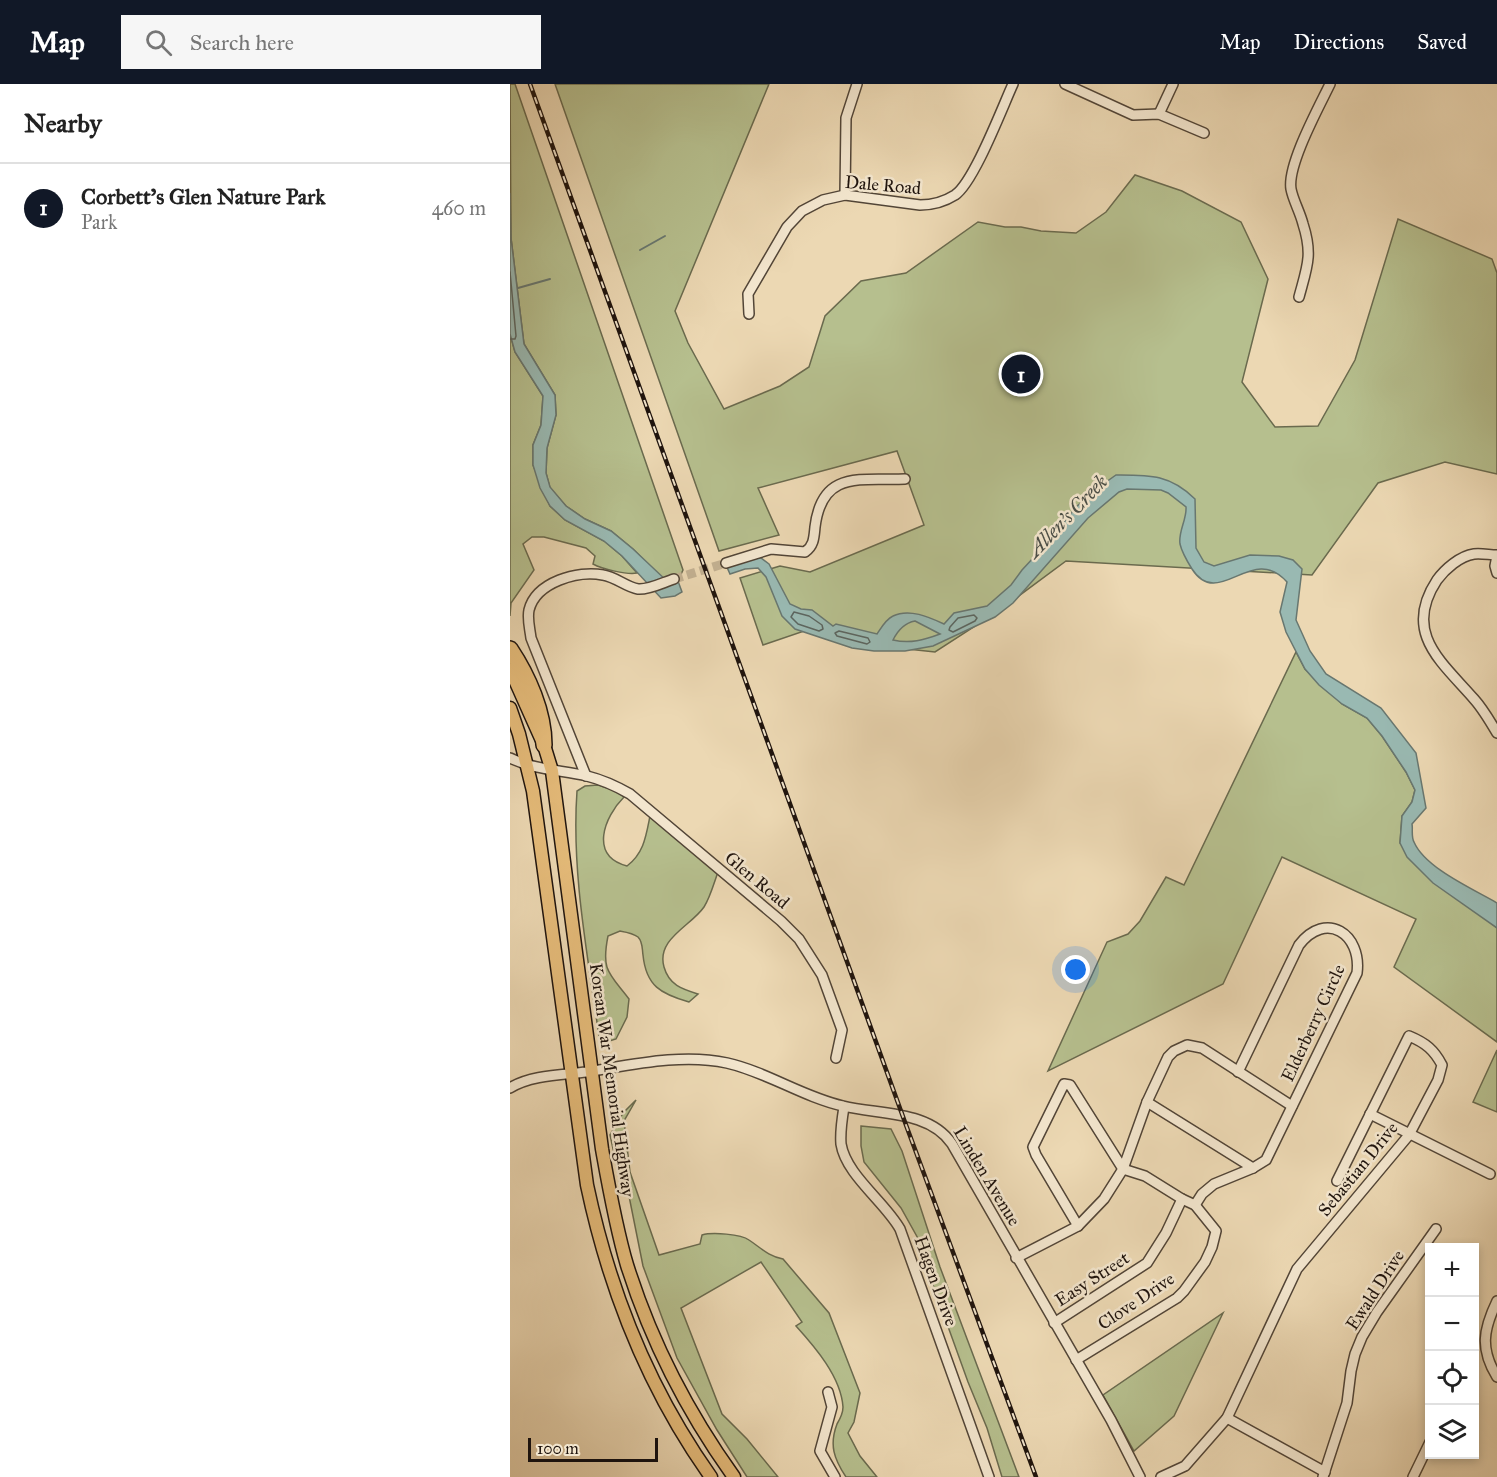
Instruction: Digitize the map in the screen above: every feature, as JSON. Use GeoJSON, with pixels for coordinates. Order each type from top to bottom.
{"type":"FeatureCollection","features":[{"type":"Feature","properties":{"kind":"highway"},"geometry":{"type":"LineString","coordinates":[[510,649],[518,661],[537,705],[544,728],[543,745]]}},
{"type":"Feature","properties":{"kind":"main road","name":"Korean War Memorial Highway"},"geometry":{"type":"LineString","coordinates":[[510,669],[552,771],[602,1149],[612,1202],[637,1294],[678,1388],[710,1444],[734,1477]]}},
{"type":"Feature","properties":{"kind":"main road"},"geometry":{"type":"LineString","coordinates":[[510,708],[533,791],[589,1194],[595,1221],[615,1287],[649,1371],[668,1409],[711,1477]]}},
{"type":"Feature","properties":{"kind":"street"},"geometry":{"type":"LineString","coordinates":[[845,195],[846,118],[857,84]]}},
{"type":"Feature","properties":{"kind":"street","name":"Dale Road"},"geometry":{"type":"LineString","coordinates":[[749,314],[748,294],[787,227],[811,205],[845,195],[920,205],[939,203],[956,195],[965,185],[982,153],[1012,84]]}},
{"type":"Feature","properties":{"kind":"street"},"geometry":{"type":"LineString","coordinates":[[1065,84],[1133,115],[1160,114],[1204,133]]}},
{"type":"Feature","properties":{"kind":"street"},"geometry":{"type":"LineString","coordinates":[[1160,114],[1173,84]]}},
{"type":"Feature","properties":{"kind":"street"},"geometry":{"type":"LineString","coordinates":[[1299,297],[1309,267],[1309,251],[1304,225],[1291,188],[1294,164],[1330,84]]}},
{"type":"Feature","properties":{"kind":"street"},"geometry":{"type":"LineString","coordinates":[[726,563],[771,549],[805,552],[813,542],[820,504],[834,489],[845,482],[859,478],[905,479]]}},
{"type":"Feature","properties":{"kind":"street"},"geometry":{"type":"LineString","coordinates":[[1497,573],[1495,566],[1497,556],[1473,554],[1459,560],[1446,570],[1431,590],[1424,616],[1426,636],[1438,661],[1476,701],[1497,733]]}},
{"type":"Feature","properties":{"kind":"street"},"geometry":{"type":"LineString","coordinates":[[586,776],[531,638],[529,611],[532,602],[542,590],[561,579],[600,574],[635,588],[671,580]]}},
{"type":"Feature","properties":{"kind":"street","name":"Glen Road"},"geometry":{"type":"LineString","coordinates":[[510,758],[552,771],[586,776],[630,794],[781,921],[799,939],[822,975],[842,1030],[836,1058]]}},
{"type":"Feature","properties":{"kind":"street","name":"Elderberry Circle"},"geometry":{"type":"LineString","coordinates":[[1195,1205],[1202,1194],[1214,1184],[1253,1168],[1266,1160],[1357,973],[1359,962],[1356,951],[1351,941],[1342,933],[1323,927],[1314,930],[1299,945],[1238,1072]]}},
{"type":"Feature","properties":{"kind":"street","name":"Sebastian Drive"},"geometry":{"type":"LineString","coordinates":[[1177,1477],[1227,1418],[1297,1269],[1409,1135],[1438,1080],[1442,1065],[1423,1041],[1410,1035],[1336,1181]]}},
{"type":"Feature","properties":{"kind":"street"},"geometry":{"type":"LineString","coordinates":[[1016,1258],[1078,1226],[1104,1199],[1123,1169],[1147,1102],[1168,1057],[1180,1047],[1195,1045],[1202,1048],[1292,1106]]}},
{"type":"Feature","properties":{"kind":"street","name":"Linden Avenue"},"geometry":{"type":"LineString","coordinates":[[510,1088],[529,1081],[572,1074],[684,1060],[727,1063],[745,1068],[812,1097],[844,1107],[913,1119],[934,1126],[952,1144],[1119,1434],[1140,1477]]}},
{"type":"Feature","properties":{"kind":"street"},"geometry":{"type":"LineString","coordinates":[[1078,1226],[1033,1147],[1064,1084],[1070,1085],[1123,1169]]}},
{"type":"Feature","properties":{"kind":"street"},"geometry":{"type":"LineString","coordinates":[[1147,1102],[1253,1168]]}},
{"type":"Feature","properties":{"kind":"street","name":"Hagen Drive"},"geometry":{"type":"LineString","coordinates":[[844,1107],[841,1134],[846,1158],[900,1229],[989,1477]]}},
{"type":"Feature","properties":{"kind":"street"},"geometry":{"type":"LineString","coordinates":[[1370,1114],[1490,1174]]}},
{"type":"Feature","properties":{"kind":"street","name":"Clove Drive"},"geometry":{"type":"LineString","coordinates":[[1076,1360],[1177,1298],[1205,1262],[1216,1231],[1195,1205],[1145,1176],[1123,1169]]}},
{"type":"Feature","properties":{"kind":"street","name":"Easy Street"},"geometry":{"type":"LineString","coordinates":[[1054,1323],[1147,1263],[1154,1255],[1182,1199]]}},
{"type":"Feature","properties":{"kind":"street","name":"Ewald Drive"},"geometry":{"type":"LineString","coordinates":[[1324,1474],[1347,1403],[1351,1371],[1362,1337],[1436,1229]]}},
{"type":"Feature","properties":{"kind":"street"},"geometry":{"type":"LineString","coordinates":[[1497,1301],[1485,1337],[1488,1362],[1497,1377]]}},
{"type":"Feature","properties":{"kind":"street"},"geometry":{"type":"LineString","coordinates":[[828,1392],[832,1407],[820,1451],[835,1477]]}},
{"type":"Feature","properties":{"kind":"street"},"geometry":{"type":"LineString","coordinates":[[1227,1418],[1324,1474]]}},
{"type":"Feature","properties":{"kind":"street"},"geometry":{"type":"LineString","coordinates":[[1413,1477],[1425,1452]]}},
{"type":"Feature","properties":{"kind":"street","name":"Sebastian Drive"},"geometry":{"type":"LineString","coordinates":[[1161,1477],[1185,1466]]}},
{"type":"Feature","properties":{"kind":"green space"},"geometry":{"type":"Polygon","coordinates":[[[510,84],[515,84],[683,570],[678,581],[668,584],[611,531],[585,519],[566,506],[550,488],[546,473],[547,448],[556,415],[555,395],[524,344],[511,238],[510,84]]]}},
{"type":"Feature","properties":{"kind":"green space"},"geometry":{"type":"Polygon","coordinates":[[[555,84],[769,84],[675,311],[688,343],[724,409],[780,386],[809,367],[825,316],[861,281],[906,273],[978,222],[1005,227],[1076,233],[1106,212],[1135,175],[1182,191],[1241,222],[1268,279],[1242,382],[1275,427],[1318,426],[1355,360],[1398,219],[1492,259],[1497,273],[1497,474],[1445,462],[1378,483],[1312,575],[1066,561],[997,612],[935,652],[870,645],[804,631],[763,645],[740,578],[780,566],[810,572],[924,525],[897,451],[758,488],[779,535],[719,551],[555,84]]]}},
{"type":"Feature","properties":{"kind":"green space"},"geometry":{"type":"Polygon","coordinates":[[[510,334],[515,352],[543,396],[541,425],[533,445],[533,465],[550,506],[565,520],[604,541],[637,573],[615,571],[593,564],[595,556],[586,548],[544,537],[532,537],[523,544],[534,570],[511,603],[510,616],[510,334]]]}},
{"type":"Feature","properties":{"kind":"green space"},"geometry":{"type":"Polygon","coordinates":[[[1296,652],[1305,669],[1342,704],[1367,718],[1406,772],[1415,790],[1412,802],[1402,816],[1400,843],[1497,928],[1497,1042],[1394,967],[1416,919],[1282,857],[1223,984],[1048,1071],[1107,942],[1128,934],[1140,921],[1166,877],[1184,885],[1296,652]]]}},
{"type":"Feature","properties":{"kind":"green space"},"geometry":{"type":"Polygon","coordinates":[[[598,785],[616,791],[624,797],[611,815],[604,835],[604,845],[608,854],[615,861],[627,866],[637,856],[643,844],[650,816],[718,872],[704,907],[665,948],[664,967],[669,978],[682,988],[698,994],[689,1002],[670,996],[651,981],[645,966],[642,943],[638,937],[620,931],[608,936],[606,964],[608,971],[629,999],[627,1017],[616,1039],[600,1044],[582,918],[576,823],[577,791],[585,786],[598,785]]]}},
{"type":"Feature","properties":{"kind":"green space"},"geometry":{"type":"Polygon","coordinates":[[[1497,1050],[1497,1112],[1473,1102],[1497,1050]]]}},
{"type":"Feature","properties":{"kind":"green space"},"geometry":{"type":"Polygon","coordinates":[[[636,1100],[624,1121],[630,1172],[659,1255],[700,1244],[702,1235],[719,1234],[745,1238],[769,1254],[783,1259],[829,1313],[860,1393],[854,1422],[848,1433],[860,1456],[877,1477],[846,1477],[838,1464],[833,1439],[843,1407],[837,1385],[819,1353],[796,1326],[802,1322],[761,1262],[681,1308],[722,1414],[747,1439],[778,1477],[747,1477],[717,1430],[677,1358],[643,1266],[629,1196],[618,1172],[610,1135],[623,1113],[636,1100]]]}},
{"type":"Feature","properties":{"kind":"green space"},"geometry":{"type":"Polygon","coordinates":[[[861,1126],[891,1129],[902,1151],[940,1267],[1019,1477],[1002,1477],[987,1428],[928,1271],[920,1242],[901,1208],[864,1162],[861,1126]]]}},
{"type":"Feature","properties":{"kind":"green space"},"geometry":{"type":"Polygon","coordinates":[[[1223,1313],[1174,1416],[1134,1451],[1103,1395],[1223,1313]]]}},
{"type":"Feature","properties":{"kind":"water"},"geometry":{"type":"Polygon","coordinates":[[[510,193],[511,238],[524,344],[555,395],[556,415],[547,448],[546,473],[550,487],[566,506],[585,519],[611,531],[669,583],[678,581],[682,592],[675,596],[661,598],[622,556],[604,541],[565,520],[550,506],[540,488],[533,465],[533,445],[541,425],[543,396],[515,352],[510,334],[510,193]]]}},
{"type":"Feature","properties":{"kind":"water"},"geometry":{"type":"Polygon","coordinates":[[[1116,475],[1139,475],[1168,480],[1195,499],[1196,548],[1204,562],[1214,566],[1250,555],[1279,556],[1293,560],[1302,569],[1296,620],[1310,651],[1326,674],[1381,708],[1416,753],[1426,808],[1412,824],[1414,842],[1428,861],[1497,903],[1497,928],[1433,883],[1407,857],[1400,843],[1402,816],[1412,802],[1415,790],[1382,736],[1367,718],[1342,704],[1319,685],[1305,669],[1286,632],[1280,612],[1287,582],[1274,572],[1261,569],[1249,571],[1225,581],[1213,583],[1202,580],[1190,566],[1180,544],[1186,507],[1168,493],[1161,490],[1127,489],[1119,492],[1088,518],[1013,603],[995,617],[933,646],[905,651],[852,648],[795,629],[782,616],[766,577],[758,568],[730,574],[726,565],[754,557],[761,558],[769,564],[790,604],[801,609],[812,610],[833,626],[836,624],[877,634],[890,617],[906,613],[925,616],[944,624],[954,613],[987,606],[1011,585],[1076,507],[1116,475]],[[915,621],[902,628],[893,640],[917,641],[940,634],[915,621]]]}},
{"type":"Feature","properties":{"kind":"waterway"},"geometry":{"type":"LineString","coordinates":[[640,250],[665,236]]}},
{"type":"Feature","properties":{"kind":"waterway"},"geometry":{"type":"LineString","coordinates":[[518,288],[550,279]]}},
{"type":"Feature","properties":{"kind":"tunnel"},"geometry":{"type":"LineString","coordinates":[[674,579],[726,563]]}},
{"type":"Feature","properties":{"kind":"railway"},"geometry":{"type":"LineString","coordinates":[[530,84],[906,1125],[1036,1477]]}},
{"type":"Feature","properties":{"kind":"place","name":"Corbett's Glen Nature Park"},"geometry":{"type":"Point","coordinates":[1021,374]}},
{"type":"Feature","properties":{"kind":"water label","name":"Allen's Creek"},"geometry":{"type":"Point","coordinates":[1067,516]}}]}
